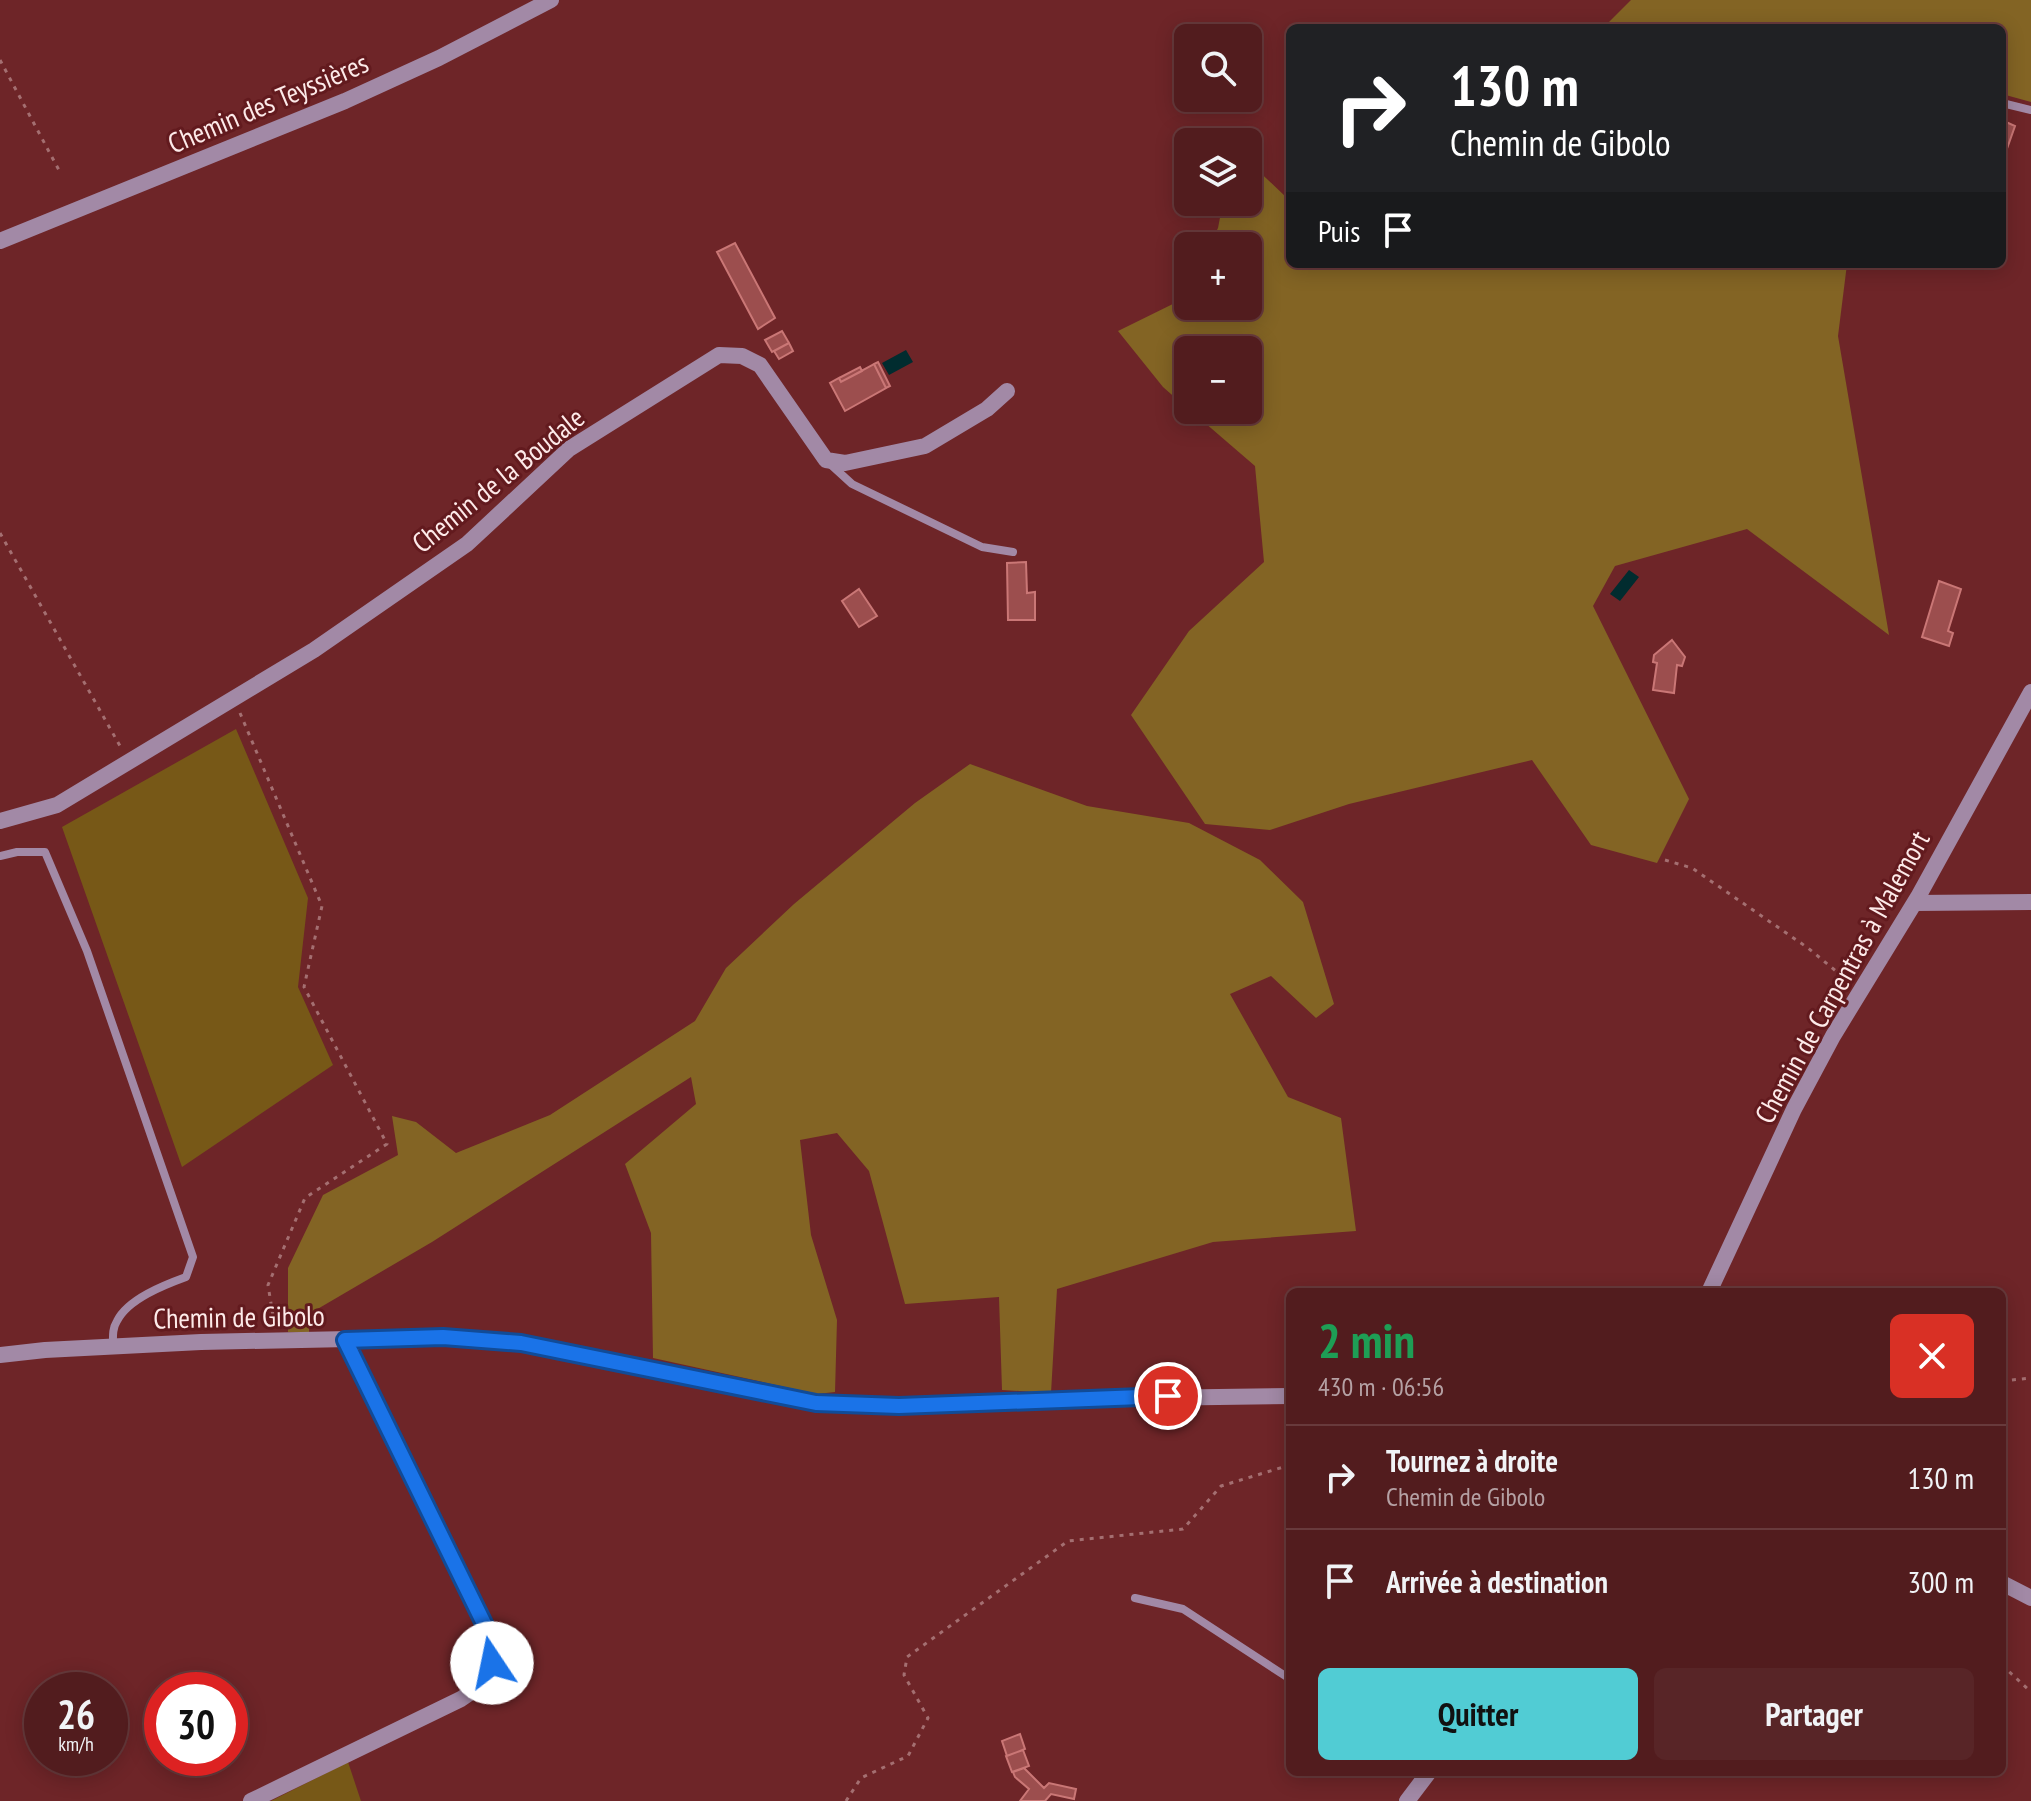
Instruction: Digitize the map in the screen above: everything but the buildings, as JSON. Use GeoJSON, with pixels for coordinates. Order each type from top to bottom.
{"type":"FeatureCollection","features":[{"type":"Feature","properties":{"kind":"street","name":"Chemin des Teyssières"},"geometry":{"type":"LineString","coordinates":[[0,241],[345,101],[439,58],[551,0]]}},
{"type":"Feature","properties":{"kind":"street","name":"Chemin de la Boudale"},"geometry":{"type":"LineString","coordinates":[[0,821],[57,805],[314,650],[467,544],[569,449],[719,355],[742,356],[760,365],[826,460]]}},
{"type":"Feature","properties":{"kind":"street"},"geometry":{"type":"LineString","coordinates":[[826,460],[845,463],[925,446],[987,409],[1007,391]]}},
{"type":"Feature","properties":{"kind":"street","name":"Chemin de Carpentras à Malemort"},"geometry":{"type":"LineString","coordinates":[[1711,1288],[1794,1109],[1915,903],[2031,692]]}},
{"type":"Feature","properties":{"kind":"street"},"geometry":{"type":"LineString","coordinates":[[1915,903],[2031,902]]}},
{"type":"Feature","properties":{"kind":"street","name":"Chemin de Gibolo"},"geometry":{"type":"LineString","coordinates":[[0,1355],[113,1347],[443,1337],[521,1343],[816,1403],[899,1406],[1075,1399],[1286,1396]]}},
{"type":"Feature","properties":{"kind":"street"},"geometry":{"type":"LineString","coordinates":[[251,1801],[461,1699],[490,1679],[495,1646],[345,1340]]}},
{"type":"Feature","properties":{"kind":"street"},"geometry":{"type":"LineString","coordinates":[[2006,1585],[2031,1598]]}},
{"type":"Feature","properties":{"kind":"street"},"geometry":{"type":"LineString","coordinates":[[1407,1801],[1426,1776]]}},
{"type":"Feature","properties":{"kind":"lane"},"geometry":{"type":"LineString","coordinates":[[2006,104],[2031,110]]}},
{"type":"Feature","properties":{"kind":"lane"},"geometry":{"type":"LineString","coordinates":[[826,460],[852,484],[982,547],[1013,552]]}},
{"type":"Feature","properties":{"kind":"lane"},"geometry":{"type":"LineString","coordinates":[[0,856],[17,852],[45,852],[87,951],[193,1257],[186,1277],[135,1302],[118,1317],[113,1329],[113,1347]]}},
{"type":"Feature","properties":{"kind":"lane"},"geometry":{"type":"LineString","coordinates":[[1135,1598],[1183,1609],[1286,1676]]}},
{"type":"Feature","properties":{"kind":"path"},"geometry":{"type":"LineString","coordinates":[[0,60],[61,174]]}},
{"type":"Feature","properties":{"kind":"path"},"geometry":{"type":"LineString","coordinates":[[0,533],[129,762]]}},
{"type":"Feature","properties":{"kind":"path"},"geometry":{"type":"LineString","coordinates":[[234,698],[322,906],[304,987],[387,1144],[305,1198],[268,1285],[276,1341]]}},
{"type":"Feature","properties":{"kind":"path"},"geometry":{"type":"LineString","coordinates":[[1665,860],[1692,868],[1808,948],[1861,991]]}},
{"type":"Feature","properties":{"kind":"path"},"geometry":{"type":"LineString","coordinates":[[2006,1381],[2031,1378]]}},
{"type":"Feature","properties":{"kind":"path"},"geometry":{"type":"LineString","coordinates":[[846,1801],[861,1778],[908,1756],[928,1718],[904,1675],[907,1657],[1068,1541],[1183,1529],[1221,1486],[1286,1466]]}},
{"type":"Feature","properties":{"kind":"path"},"geometry":{"type":"LineString","coordinates":[[2006,1669],[2031,1692]]}},
{"type":"Feature","properties":{"kind":"shaded area"},"geometry":{"type":"Polygon","coordinates":[[[1631,0],[2031,0],[2031,102],[2006,95],[2006,24],[1607,24],[1631,0]]]}},
{"type":"Feature","properties":{"kind":"shaded area"},"geometry":{"type":"Polygon","coordinates":[[[1262,174],[1286,197],[1286,268],[1846,268],[1838,336],[1889,635],[1747,529],[1615,566],[1593,606],[1689,799],[1657,863],[1591,845],[1532,760],[1349,804],[1270,830],[1205,824],[1131,715],[1189,631],[1264,562],[1255,466],[1206,424],[1262,424],[1262,336],[1174,336],[1174,397],[1118,331],[1174,303],[1174,320],[1262,320],[1262,232],[1216,232],[1220,216],[1262,216],[1262,174]]]}},
{"type":"Feature","properties":{"kind":"shaded area"},"geometry":{"type":"Polygon","coordinates":[[[236,729],[308,898],[298,987],[333,1065],[182,1167],[62,827],[236,729]]]}},
{"type":"Feature","properties":{"kind":"shaded area"},"geometry":{"type":"Polygon","coordinates":[[[970,764],[1087,806],[1189,823],[1260,860],[1303,902],[1334,1004],[1316,1018],[1271,976],[1230,994],[1288,1097],[1341,1118],[1356,1231],[1213,1242],[1057,1289],[1051,1393],[1002,1390],[999,1297],[905,1304],[869,1171],[837,1133],[800,1140],[811,1235],[837,1320],[835,1392],[817,1394],[653,1358],[651,1233],[625,1164],[696,1104],[691,1077],[432,1242],[309,1314],[309,1332],[288,1332],[288,1268],[323,1195],[398,1155],[392,1116],[416,1122],[456,1153],[550,1115],[695,1021],[726,968],[794,904],[915,803],[970,764]]]}},
{"type":"Feature","properties":{"kind":"shaded area"},"geometry":{"type":"Polygon","coordinates":[[[348,1762],[361,1801],[271,1801],[348,1762]]]}},
{"type":"Feature","properties":{"kind":"water"},"geometry":{"type":"Polygon","coordinates":[[[906,350],[913,362],[889,375],[882,363],[906,350]]]}},
{"type":"Feature","properties":{"kind":"water"},"geometry":{"type":"Polygon","coordinates":[[[1629,570],[1639,577],[1620,601],[1610,594],[1629,570]]]}},
{"type":"Feature","properties":{"kind":"route"},"geometry":{"type":"LineString","coordinates":[[492,1663],[495,1646],[345,1340],[443,1337],[521,1343],[816,1403],[899,1406],[1168,1396]]}}]}
